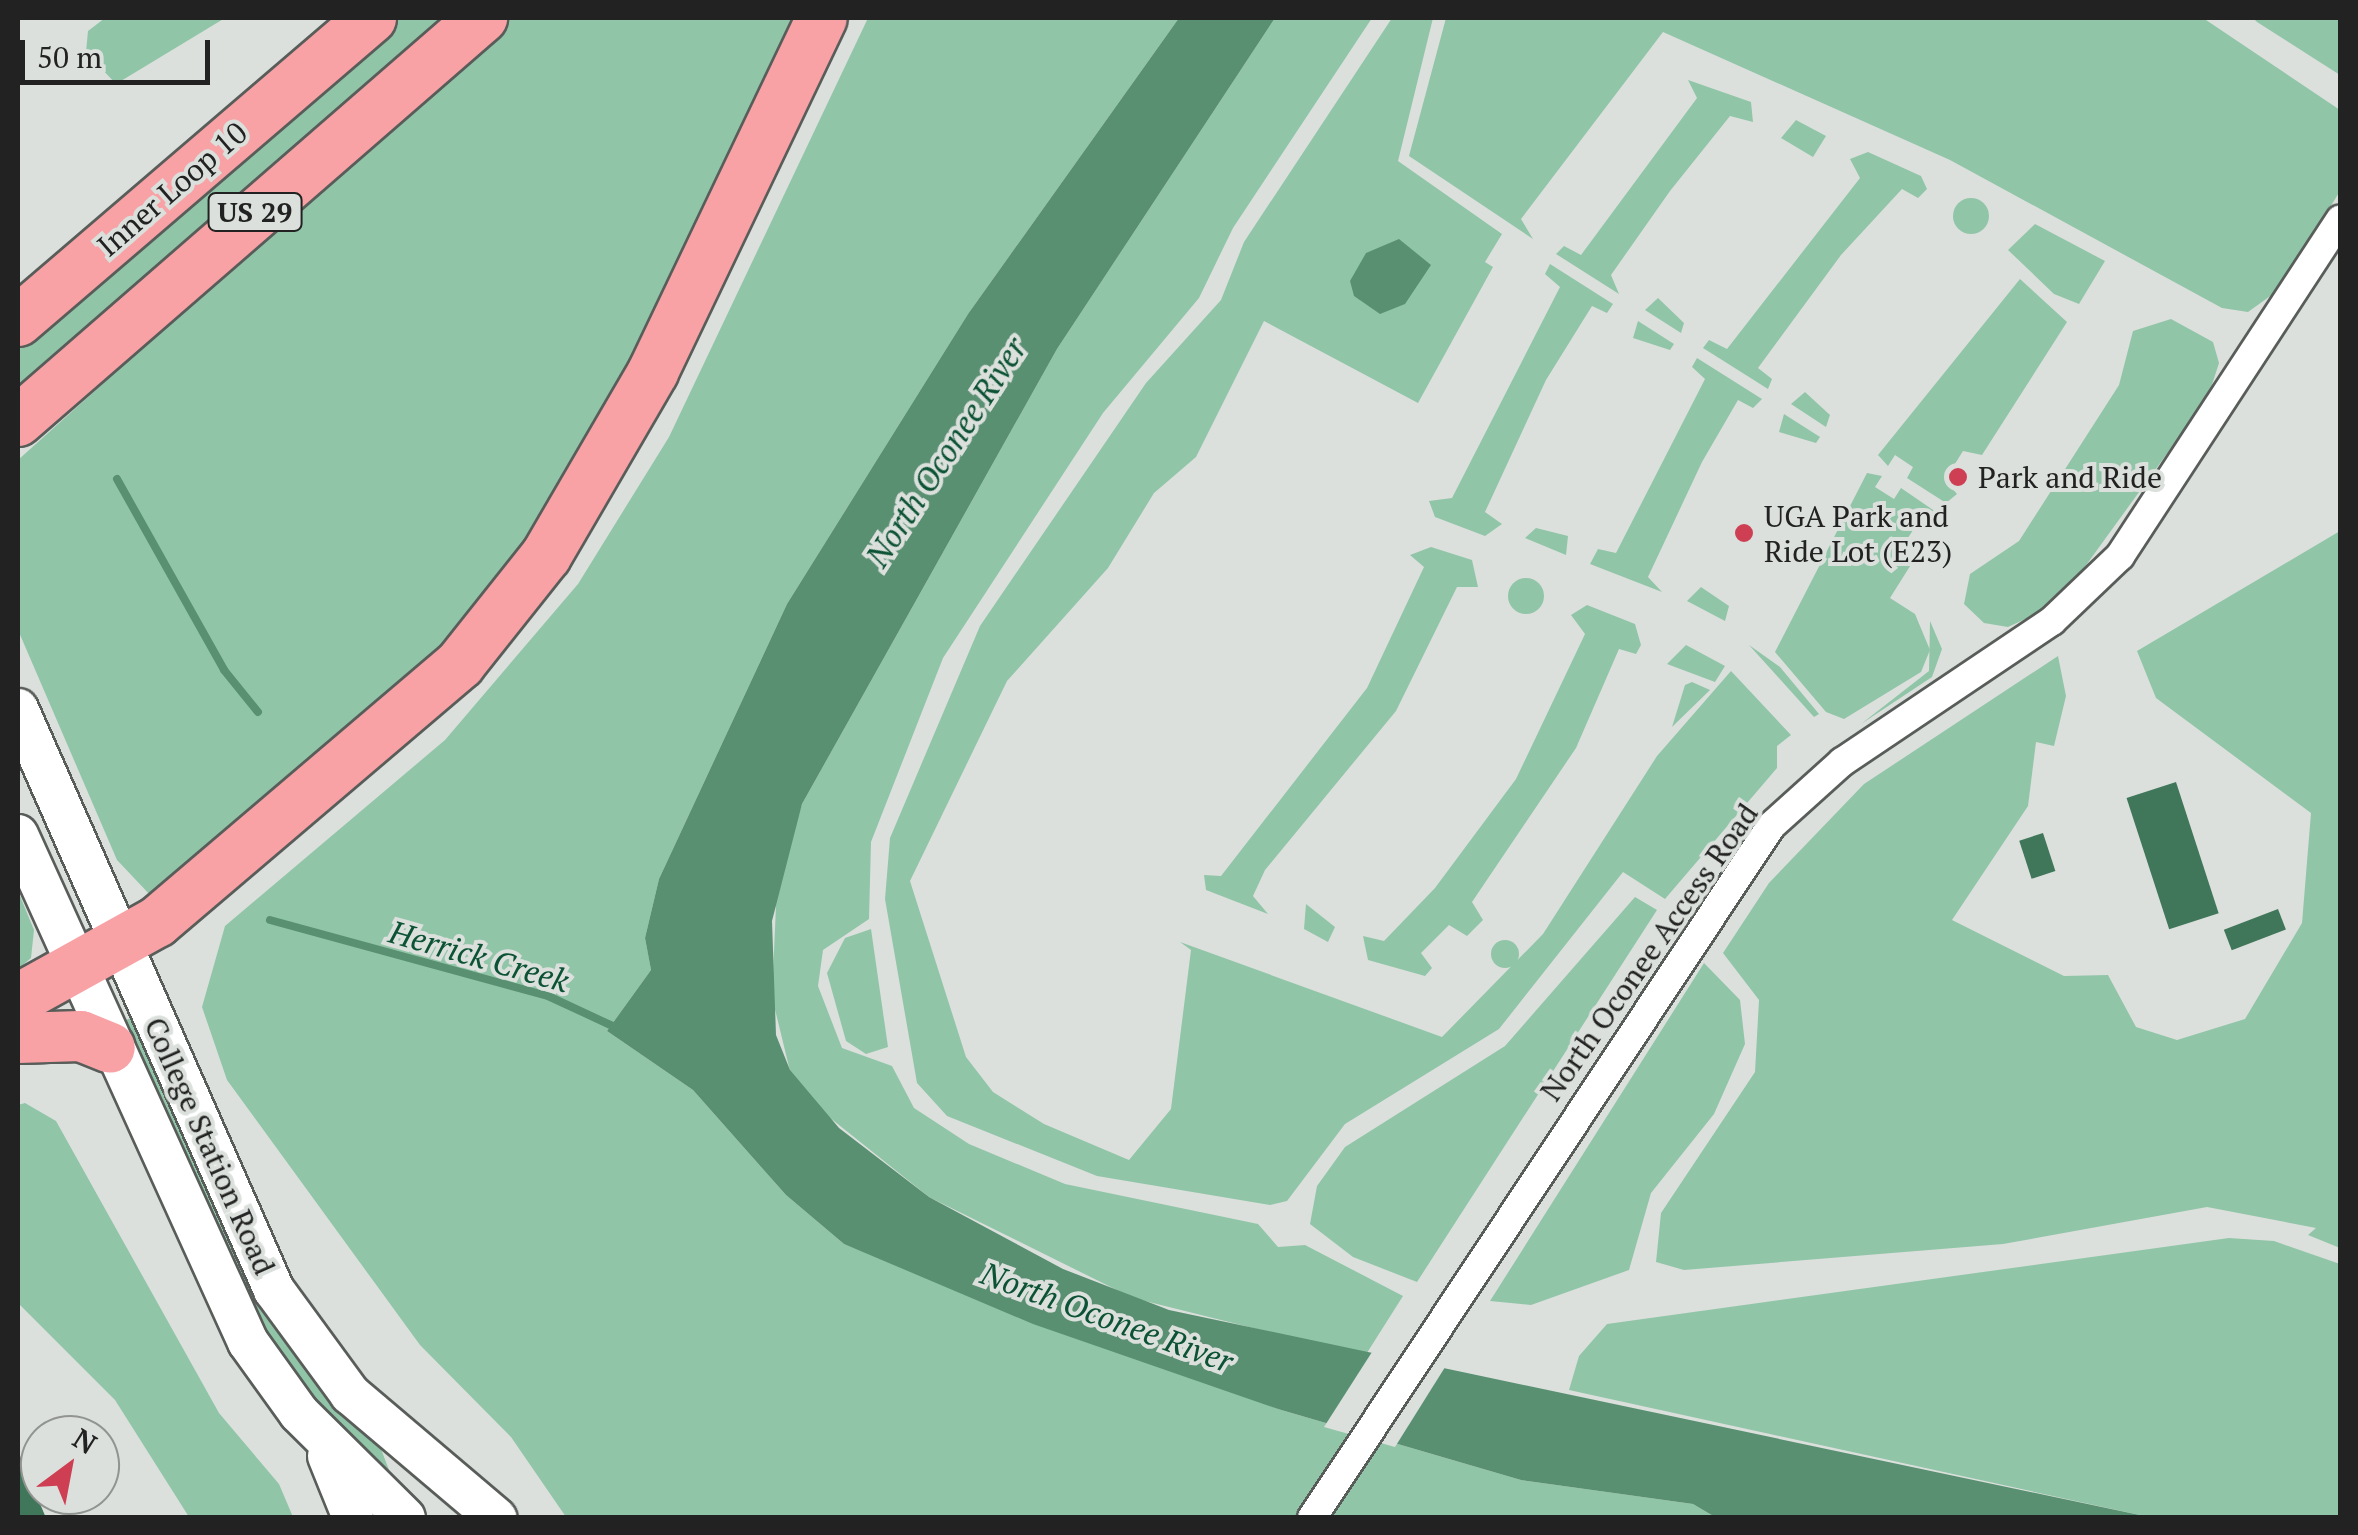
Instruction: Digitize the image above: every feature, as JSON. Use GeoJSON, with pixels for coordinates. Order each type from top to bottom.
{"type":"FeatureCollection","features":[{"type":"Feature","properties":{"kind":"highway","name":"Inner Loop 10"},"geometry":{"type":"LineString","coordinates":[[18,321],[371,18]]}},
{"type":"Feature","properties":{"kind":"highway","name":"US 29"},"geometry":{"type":"LineString","coordinates":[[18,420],[482,18]]}},
{"type":"Feature","properties":{"kind":"highway"},"geometry":{"type":"LineString","coordinates":[[18,999],[78,972],[122,944],[460,664],[546,556],[653,372],[822,18]]}},
{"type":"Feature","properties":{"kind":"highway"},"geometry":{"type":"LineString","coordinates":[[18,1038],[81,1036],[110,1048]]}},
{"type":"Feature","properties":{"kind":"main road","name":"College Station Road"},"geometry":{"type":"LineString","coordinates":[[18,709],[274,1290],[350,1394],[448,1504],[496,1518]]}},
{"type":"Feature","properties":{"kind":"main road","name":"College Station Road"},"geometry":{"type":"LineString","coordinates":[[18,835],[110,1048],[248,1342],[318,1434],[406,1518]]}},
{"type":"Feature","properties":{"kind":"main road"},"geometry":{"type":"LineString","coordinates":[[318,1434],[353,1518]]}},
{"type":"Feature","properties":{"kind":"street","name":"North Oconee Access Road"},"geometry":{"type":"LineString","coordinates":[[1312,1518],[1771,826],[1842,762],[2052,621],[2120,556],[2340,220]]}},
{"type":"Feature","properties":{"kind":"shaded area"},"geometry":{"type":"Polygon","coordinates":[[[105,18],[225,18],[116,84],[86,52],[88,31],[105,18]]]}},
{"type":"Feature","properties":{"kind":"shaded area"},"geometry":{"type":"Polygon","coordinates":[[[395,18],[451,18],[18,393],[18,347],[395,18]]]}},
{"type":"Feature","properties":{"kind":"shaded area"},"geometry":{"type":"Polygon","coordinates":[[[510,18],[808,18],[635,361],[531,541],[445,645],[152,897],[117,860],[18,630],[18,460],[510,18]]]}},
{"type":"Feature","properties":{"kind":"shaded area"},"geometry":{"type":"Polygon","coordinates":[[[868,18],[1179,18],[968,314],[787,604],[659,879],[645,938],[651,970],[607,1031],[693,1090],[786,1195],[844,1244],[1278,1409],[1521,1480],[1693,1504],[1715,1517],[566,1517],[511,1437],[420,1345],[227,1080],[202,1007],[225,926],[445,740],[578,584],[669,437],[868,18]]]}},
{"type":"Feature","properties":{"kind":"shaded area"},"geometry":{"type":"Polygon","coordinates":[[[1275,18],[1372,18],[1233,228],[1199,298],[1103,413],[943,658],[871,842],[869,919],[823,950],[818,986],[842,1048],[892,1066],[914,1108],[969,1144],[1065,1184],[1258,1224],[1278,1247],[1305,1245],[1403,1296],[1365,1356],[1133,1298],[929,1197],[814,1105],[790,1071],[772,997],[777,883],[802,804],[1057,349],[1275,18]]]}},
{"type":"Feature","properties":{"kind":"shaded area"},"geometry":{"type":"Polygon","coordinates":[[[1392,18],[1433,18],[1398,161],[1502,234],[1485,262],[1493,267],[1418,403],[1264,321],[1196,457],[1154,493],[1108,568],[1007,681],[910,881],[966,1057],[993,1092],[1044,1124],[1129,1160],[1171,1109],[1191,950],[1180,942],[1442,1037],[1543,934],[1657,756],[1731,671],[1791,735],[1777,746],[1777,768],[1665,899],[1623,872],[1499,1029],[1345,1124],[1287,1201],[1270,1205],[1097,1176],[947,1116],[917,1083],[885,899],[890,838],[980,626],[1146,383],[1221,300],[1244,242],[1392,18]]]}},
{"type":"Feature","properties":{"kind":"shaded area"},"geometry":{"type":"Polygon","coordinates":[[[1446,18],[2203,18],[2340,110],[2340,191],[2280,289],[2248,312],[2222,308],[1950,160],[1663,32],[1521,219],[1533,239],[1409,156],[1446,18]]]}},
{"type":"Feature","properties":{"kind":"shaded area"},"geometry":{"type":"Polygon","coordinates":[[[2253,18],[2340,18],[2340,75],[2257,22],[2253,18]]]}},
{"type":"Feature","properties":{"kind":"shaded area"},"geometry":{"type":"Polygon","coordinates":[[[1688,80],[1751,102],[1753,122],[1730,116],[1670,191],[1611,275],[1619,294],[1556,254],[1564,246],[1581,255],[1697,98],[1688,80]]]}},
{"type":"Feature","properties":{"kind":"shaded area"},"geometry":{"type":"Polygon","coordinates":[[[1796,120],[1826,136],[1813,157],[1781,138],[1796,120]]]}},
{"type":"Feature","properties":{"kind":"shaded area"},"geometry":{"type":"Polygon","coordinates":[[[1868,152],[1921,176],[1927,189],[1918,198],[1902,189],[1841,255],[1758,368],[1772,379],[1768,389],[1703,348],[1709,340],[1727,349],[1860,178],[1850,159],[1868,152]]]}},
{"type":"Feature","properties":{"kind":"shaded area"},"geometry":{"type":"Polygon","coordinates":[[[1971,198],[1984,203],[1989,216],[1984,229],[1971,234],[1958,229],[1953,216],[1958,203],[1971,198]]]}},
{"type":"Feature","properties":{"kind":"shaded area"},"geometry":{"type":"Polygon","coordinates":[[[2035,224],[2105,261],[2079,304],[2054,294],[2008,250],[2035,224]]]}},
{"type":"Feature","properties":{"kind":"shaded area"},"geometry":{"type":"Polygon","coordinates":[[[1550,264],[1613,304],[1607,313],[1592,306],[1546,380],[1485,512],[1502,524],[1485,536],[1435,517],[1429,501],[1452,498],[1560,287],[1545,274],[1550,264]]]}},
{"type":"Feature","properties":{"kind":"shaded area"},"geometry":{"type":"Polygon","coordinates":[[[2020,279],[2067,322],[1982,455],[1963,451],[1945,480],[1957,494],[1946,503],[1907,478],[1913,467],[1895,455],[1888,466],[1878,455],[2020,279]]]}},
{"type":"Feature","properties":{"kind":"shaded area"},"geometry":{"type":"Polygon","coordinates":[[[1658,298],[1684,323],[1681,333],[1645,310],[1658,298]]]}},
{"type":"Feature","properties":{"kind":"shaded area"},"geometry":{"type":"Polygon","coordinates":[[[2171,319],[2213,342],[2219,363],[2208,397],[2084,568],[2034,615],[2008,627],[1984,623],[1964,604],[1970,574],[2019,541],[2119,385],[2133,331],[2171,319]]]}},
{"type":"Feature","properties":{"kind":"shaded area"},"geometry":{"type":"Polygon","coordinates":[[[1638,321],[1674,344],[1670,350],[1633,338],[1638,321]]]}},
{"type":"Feature","properties":{"kind":"shaded area"},"geometry":{"type":"Polygon","coordinates":[[[1697,358],[1762,399],[1753,408],[1738,400],[1702,462],[1648,577],[1662,592],[1590,564],[1598,549],[1616,553],[1705,379],[1692,367],[1697,358]]]}},
{"type":"Feature","properties":{"kind":"shaded area"},"geometry":{"type":"Polygon","coordinates":[[[1805,392],[1830,415],[1826,427],[1791,404],[1805,392]]]}},
{"type":"Feature","properties":{"kind":"shaded area"},"geometry":{"type":"Polygon","coordinates":[[[1784,414],[1820,437],[1816,443],[1779,432],[1784,414]]]}},
{"type":"Feature","properties":{"kind":"shaded area"},"geometry":{"type":"Polygon","coordinates":[[[1867,473],[1882,476],[1875,487],[1894,499],[1901,488],[1939,514],[1933,529],[1919,521],[1900,550],[1912,563],[1890,598],[1915,614],[1930,650],[1921,672],[1844,719],[1826,712],[1775,652],[1867,473]]]}},
{"type":"Feature","properties":{"kind":"shaded area"},"geometry":{"type":"Polygon","coordinates":[[[1536,528],[1568,536],[1566,555],[1525,538],[1536,528]]]}},
{"type":"Feature","properties":{"kind":"shaded area"},"geometry":{"type":"Polygon","coordinates":[[[2340,531],[2340,1248],[2308,1235],[2316,1228],[2207,1207],[2003,1244],[1684,1270],[1656,1262],[1661,1213],[1755,1072],[1759,1000],[1723,953],[1769,883],[1864,784],[2058,656],[2066,696],[2054,746],[2036,742],[2028,806],[1952,920],[2064,976],[2108,975],[2136,1027],[2177,1040],[2245,1019],[2302,923],[2311,813],[2156,698],[2137,651],[2340,531]]]}},
{"type":"Feature","properties":{"kind":"shaded area"},"geometry":{"type":"Polygon","coordinates":[[[1431,547],[1472,560],[1478,587],[1457,587],[1396,711],[1265,870],[1253,896],[1268,914],[1206,890],[1204,875],[1221,876],[1367,688],[1424,567],[1410,555],[1431,547]]]}},
{"type":"Feature","properties":{"kind":"shaded area"},"geometry":{"type":"Polygon","coordinates":[[[1526,578],[1539,583],[1544,596],[1539,609],[1526,614],[1513,609],[1508,596],[1513,583],[1526,578]]]}},
{"type":"Feature","properties":{"kind":"shaded area"},"geometry":{"type":"Polygon","coordinates":[[[1701,587],[1729,606],[1725,621],[1687,601],[1701,587]]]}},
{"type":"Feature","properties":{"kind":"shaded area"},"geometry":{"type":"Polygon","coordinates":[[[1587,605],[1635,624],[1641,645],[1636,654],[1619,649],[1576,748],[1472,902],[1483,920],[1467,936],[1449,925],[1421,953],[1432,968],[1425,976],[1368,960],[1363,936],[1384,941],[1435,888],[1516,779],[1585,634],[1571,615],[1587,605]]]}},
{"type":"Feature","properties":{"kind":"shaded area"},"geometry":{"type":"Polygon","coordinates":[[[1930,621],[1942,649],[1932,677],[1861,724],[1929,671],[1930,621]]]}},
{"type":"Feature","properties":{"kind":"shaded area"},"geometry":{"type":"Polygon","coordinates":[[[1686,645],[1725,666],[1715,682],[1667,664],[1686,645]]]}},
{"type":"Feature","properties":{"kind":"shaded area"},"geometry":{"type":"Polygon","coordinates":[[[1749,645],[1780,667],[1819,714],[1814,717],[1749,645]]]}},
{"type":"Feature","properties":{"kind":"shaded area"},"geometry":{"type":"Polygon","coordinates":[[[1692,682],[1710,690],[1672,727],[1685,685],[1692,682]]]}},
{"type":"Feature","properties":{"kind":"shaded area"},"geometry":{"type":"Polygon","coordinates":[[[18,891],[34,930],[31,958],[18,969],[18,891]]]}},
{"type":"Feature","properties":{"kind":"shaded area"},"geometry":{"type":"Polygon","coordinates":[[[1635,897],[1657,910],[1417,1282],[1353,1257],[1310,1224],[1317,1186],[1345,1147],[1505,1046],[1635,897]]]}},
{"type":"Feature","properties":{"kind":"shaded area"},"geometry":{"type":"Polygon","coordinates":[[[1306,904],[1335,927],[1328,942],[1304,929],[1306,904]]]}},
{"type":"Feature","properties":{"kind":"shaded area"},"geometry":{"type":"Polygon","coordinates":[[[871,929],[888,1047],[866,1054],[846,1041],[827,973],[845,938],[871,929]]]}},
{"type":"Feature","properties":{"kind":"shaded area"},"geometry":{"type":"Polygon","coordinates":[[[1505,940],[1515,944],[1519,954],[1515,964],[1505,968],[1495,964],[1491,954],[1495,944],[1505,940]]]}},
{"type":"Feature","properties":{"kind":"shaded area"},"geometry":{"type":"Polygon","coordinates":[[[1704,963],[1740,1000],[1745,1044],[1714,1114],[1651,1193],[1629,1270],[1531,1305],[1490,1301],[1704,963]]]}},
{"type":"Feature","properties":{"kind":"shaded area"},"geometry":{"type":"Polygon","coordinates":[[[135,1016],[361,1429],[381,1449],[394,1483],[320,1413],[264,1337],[117,1024],[135,1016]]]}},
{"type":"Feature","properties":{"kind":"shaded area"},"geometry":{"type":"Polygon","coordinates":[[[25,1103],[56,1121],[219,1413],[279,1484],[293,1517],[189,1517],[115,1400],[18,1303],[18,1105],[25,1103]]]}},
{"type":"Feature","properties":{"kind":"shaded area"},"geometry":{"type":"Polygon","coordinates":[[[2229,1238],[2274,1241],[2340,1264],[2340,1517],[2149,1517],[1569,1390],[1579,1356],[1607,1324],[2229,1238]]]}},
{"type":"Feature","properties":{"kind":"water","name":"North Oconee River"},"geometry":{"type":"Polygon","coordinates":[[[1179,18],[1275,18],[1057,349],[802,804],[772,921],[776,1035],[790,1070],[839,1128],[929,1197],[1063,1269],[1169,1310],[2149,1517],[1715,1517],[1693,1504],[1521,1480],[1278,1409],[1033,1324],[844,1244],[786,1195],[693,1090],[607,1031],[651,970],[645,938],[659,879],[787,604],[968,314],[1179,18]]]}},
{"type":"Feature","properties":{"kind":"water"},"geometry":{"type":"Polygon","coordinates":[[[1399,239],[1431,265],[1405,304],[1380,314],[1354,296],[1350,281],[1366,253],[1399,239]]]}},
{"type":"Feature","properties":{"kind":"pier"},"geometry":{"type":"Polygon","coordinates":[[[1372,1352],[1447,1364],[1395,1447],[1324,1427],[1372,1352]]]}},
{"type":"Feature","properties":{"kind":"building"},"geometry":{"type":"Polygon","coordinates":[[[2176,782],[2219,913],[2169,929],[2127,798],[2176,782]]]}},
{"type":"Feature","properties":{"kind":"building"},"geometry":{"type":"Polygon","coordinates":[[[2043,833],[2055,871],[2032,879],[2019,841],[2043,833]]]}},
{"type":"Feature","properties":{"kind":"building"},"geometry":{"type":"Polygon","coordinates":[[[2278,909],[2286,930],[2232,950],[2224,930],[2278,909]]]}},
{"type":"Feature","properties":{"kind":"building"},"geometry":{"type":"Polygon","coordinates":[[[18,1451],[20,1515],[46,1518],[18,1518],[18,1451]]]}},
{"type":"Feature","properties":{"kind":"waterway"},"geometry":{"type":"LineString","coordinates":[[117,479],[224,670],[258,712]]}},
{"type":"Feature","properties":{"kind":"waterway","name":"Herrick Creek"},"geometry":{"type":"LineString","coordinates":[[270,920],[548,996],[617,1028]]}},
{"type":"Feature","properties":{"kind":"place","name":"Park and Ride"},"geometry":{"type":"Point","coordinates":[1958,477]}},
{"type":"Feature","properties":{"kind":"place","name":"UGA Park and Ride Lot (E23)"},"geometry":{"type":"Point","coordinates":[1744,533]}}]}
